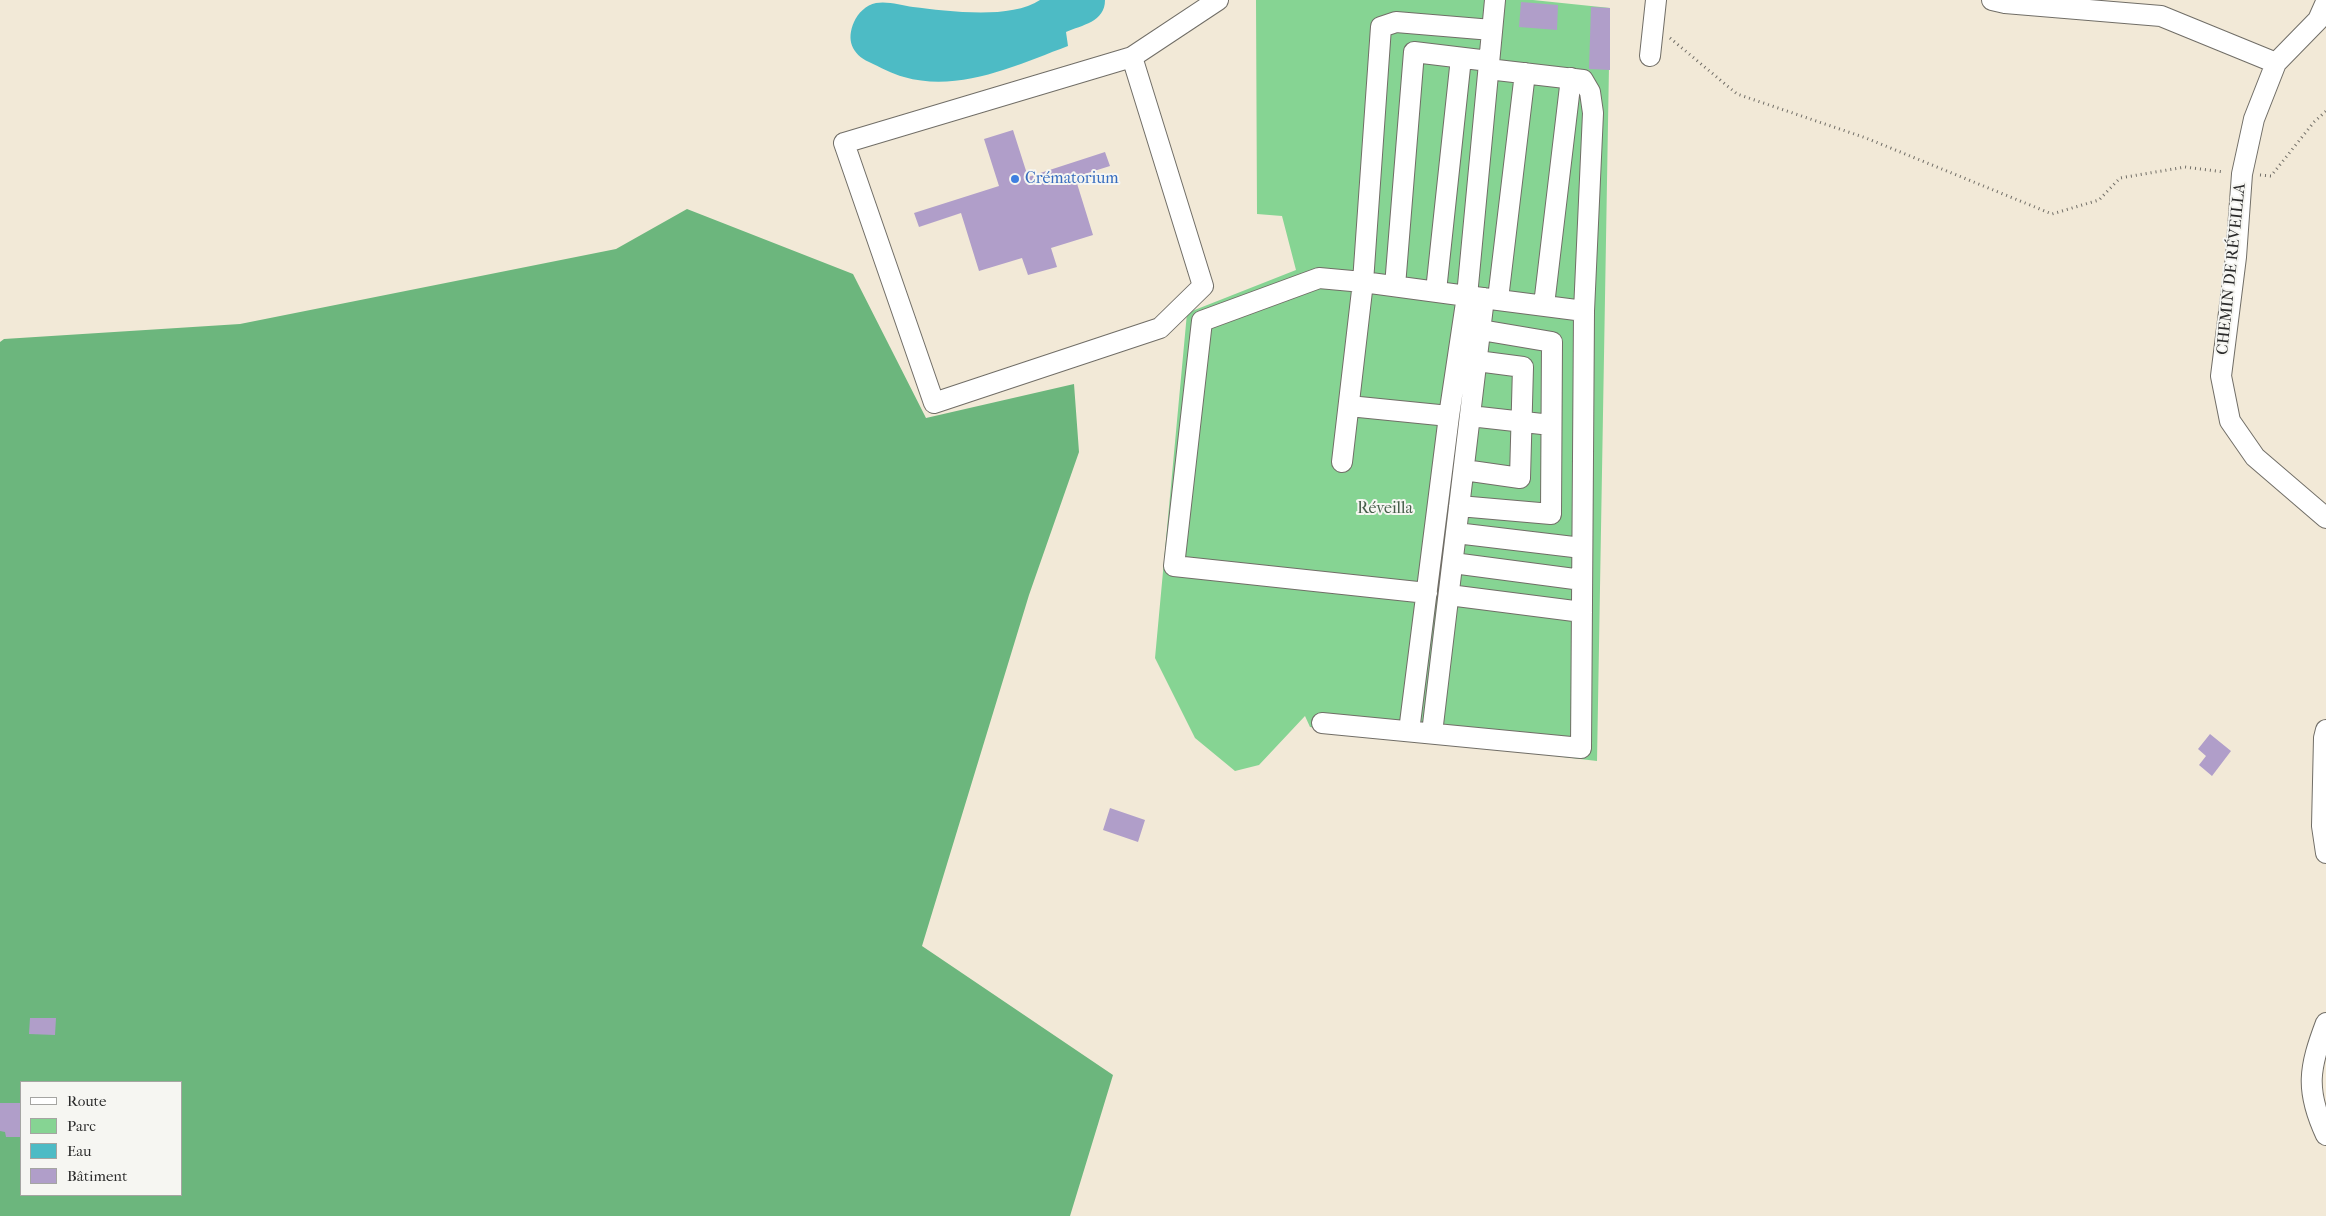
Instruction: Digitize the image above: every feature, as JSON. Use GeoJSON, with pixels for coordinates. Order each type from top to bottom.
{"type":"FeatureCollection","features":[{"type":"Feature","properties":{"kind":"street"},"geometry":{"type":"LineString","coordinates":[[1132,57],[1203,286],[1160,328],[934,403],[844,143],[1132,57],[1218,0]]}},
{"type":"Feature","properties":{"kind":"street"},"geometry":{"type":"LineString","coordinates":[[1432,733],[1483,298],[1489,65],[1495,0]]}},
{"type":"Feature","properties":{"kind":"street"},"geometry":{"type":"LineString","coordinates":[[1650,56],[1656,0]]}},
{"type":"Feature","properties":{"kind":"street"},"geometry":{"type":"LineString","coordinates":[[1992,0],[2005,3],[2161,16],[2276,63]]}},
{"type":"Feature","properties":{"kind":"street","name":"CHEMIN DE RÉVEILLA"},"geometry":{"type":"LineString","coordinates":[[2326,2],[2318,20],[2276,63],[2254,119],[2242,174],[2236,257],[2220,376],[2230,421],[2255,457],[2326,518]]}},
{"type":"Feature","properties":{"kind":"street"},"geometry":{"type":"LineString","coordinates":[[1342,462],[1363,282],[1381,27],[1396,22],[1492,30]]}},
{"type":"Feature","properties":{"kind":"street"},"geometry":{"type":"LineString","coordinates":[[1322,722],[1581,748],[1584,311],[1593,113],[1590,92],[1583,80],[1524,73],[1461,58],[1414,52],[1395,286]]}},
{"type":"Feature","properties":{"kind":"street"},"geometry":{"type":"LineString","coordinates":[[1436,291],[1461,58]]}},
{"type":"Feature","properties":{"kind":"street"},"geometry":{"type":"LineString","coordinates":[[1409,731],[1449,416],[1483,298],[1524,73]]}},
{"type":"Feature","properties":{"kind":"street"},"geometry":{"type":"LineString","coordinates":[[1544,305],[1572,78]]}},
{"type":"Feature","properties":{"kind":"street"},"geometry":{"type":"LineString","coordinates":[[1426,593],[1174,566],[1202,321],[1320,278],[1584,311]]}},
{"type":"Feature","properties":{"kind":"street"},"geometry":{"type":"LineString","coordinates":[[1459,506],[1551,514],[1552,342],[1480,330]]}},
{"type":"Feature","properties":{"kind":"street"},"geometry":{"type":"LineString","coordinates":[[1464,470],[1520,478],[1523,367],[1477,361]]}},
{"type":"Feature","properties":{"kind":"street"},"geometry":{"type":"LineString","coordinates":[[1349,406],[1449,416]]}},
{"type":"Feature","properties":{"kind":"street"},"geometry":{"type":"LineString","coordinates":[[1470,416],[1551,425]]}},
{"type":"Feature","properties":{"kind":"street"},"geometry":{"type":"LineString","coordinates":[[1456,533],[1582,548]]}},
{"type":"Feature","properties":{"kind":"street"},"geometry":{"type":"LineString","coordinates":[[1453,563],[1582,580]]}},
{"type":"Feature","properties":{"kind":"street"},"geometry":{"type":"LineString","coordinates":[[1449,595],[1582,612]]}},
{"type":"Feature","properties":{"kind":"street"},"geometry":{"type":"LineString","coordinates":[[2326,730],[2324,738],[2322,826],[2326,853]]}},
{"type":"Feature","properties":{"kind":"street"},"geometry":{"type":"LineString","coordinates":[[2326,1023],[2315,1052],[2310,1083],[2316,1113],[2326,1135]]}},
{"type":"Feature","properties":{"kind":"path"},"geometry":{"type":"LineString","coordinates":[[1654,25],[1737,94],[1866,138],[2052,214],[2099,200],[2120,178],[2185,167],[2271,176],[2314,122],[2326,111]]}},
{"type":"Feature","properties":{"kind":"green space","name":"Réveilla"},"geometry":{"type":"Polygon","coordinates":[[[1256,0],[1533,0],[1610,8],[1597,761],[1310,727],[1305,716],[1259,765],[1235,771],[1195,738],[1155,658],[1187,313],[1296,270],[1282,216],[1257,214],[1256,0]]]}},
{"type":"Feature","properties":{"kind":"green space"},"geometry":{"type":"Polygon","coordinates":[[[687,209],[853,274],[926,418],[1074,384],[1079,452],[1029,595],[922,946],[1113,1075],[1070,1216],[0,1216],[0,342],[4,339],[240,324],[616,249],[687,209]]]}},
{"type":"Feature","properties":{"kind":"water"},"geometry":{"type":"Polygon","coordinates":[[[1040,0],[1105,0],[1104,7],[1097,18],[1092,22],[1066,32],[1068,46],[988,75],[967,79],[946,82],[925,81],[900,76],[863,59],[852,46],[851,35],[854,22],[863,10],[876,3],[960,12],[996,12],[1027,6],[1040,0]]]}},
{"type":"Feature","properties":{"kind":"building"},"geometry":{"type":"Polygon","coordinates":[[[1521,2],[1558,5],[1557,30],[1519,27],[1521,2]]]}},
{"type":"Feature","properties":{"kind":"building"},"geometry":{"type":"Polygon","coordinates":[[[1591,7],[1610,8],[1610,70],[1589,69],[1591,7]]]}},
{"type":"Feature","properties":{"kind":"building"},"geometry":{"type":"Polygon","coordinates":[[[1013,130],[1028,177],[1105,152],[1110,166],[1075,177],[1093,235],[1051,248],[1057,267],[1028,275],[1022,258],[979,271],[961,213],[919,227],[914,213],[999,186],[984,139],[1013,130]]]}},
{"type":"Feature","properties":{"kind":"building"},"geometry":{"type":"Polygon","coordinates":[[[2210,734],[2231,751],[2212,776],[2199,765],[2206,756],[2198,749],[2210,734]]]}},
{"type":"Feature","properties":{"kind":"building"},"geometry":{"type":"Polygon","coordinates":[[[1110,808],[1145,820],[1138,842],[1103,830],[1110,808]]]}},
{"type":"Feature","properties":{"kind":"building"},"geometry":{"type":"Polygon","coordinates":[[[30,1018],[56,1018],[55,1035],[29,1034],[30,1018]]]}},
{"type":"Feature","properties":{"kind":"building"},"geometry":{"type":"Polygon","coordinates":[[[0,1103],[20,1103],[20,1137],[6,1137],[5,1132],[0,1131],[0,1103]]]}},
{"type":"Feature","properties":{"kind":"place","name":"Crématorium"},"geometry":{"type":"Point","coordinates":[1015,179]}}]}
